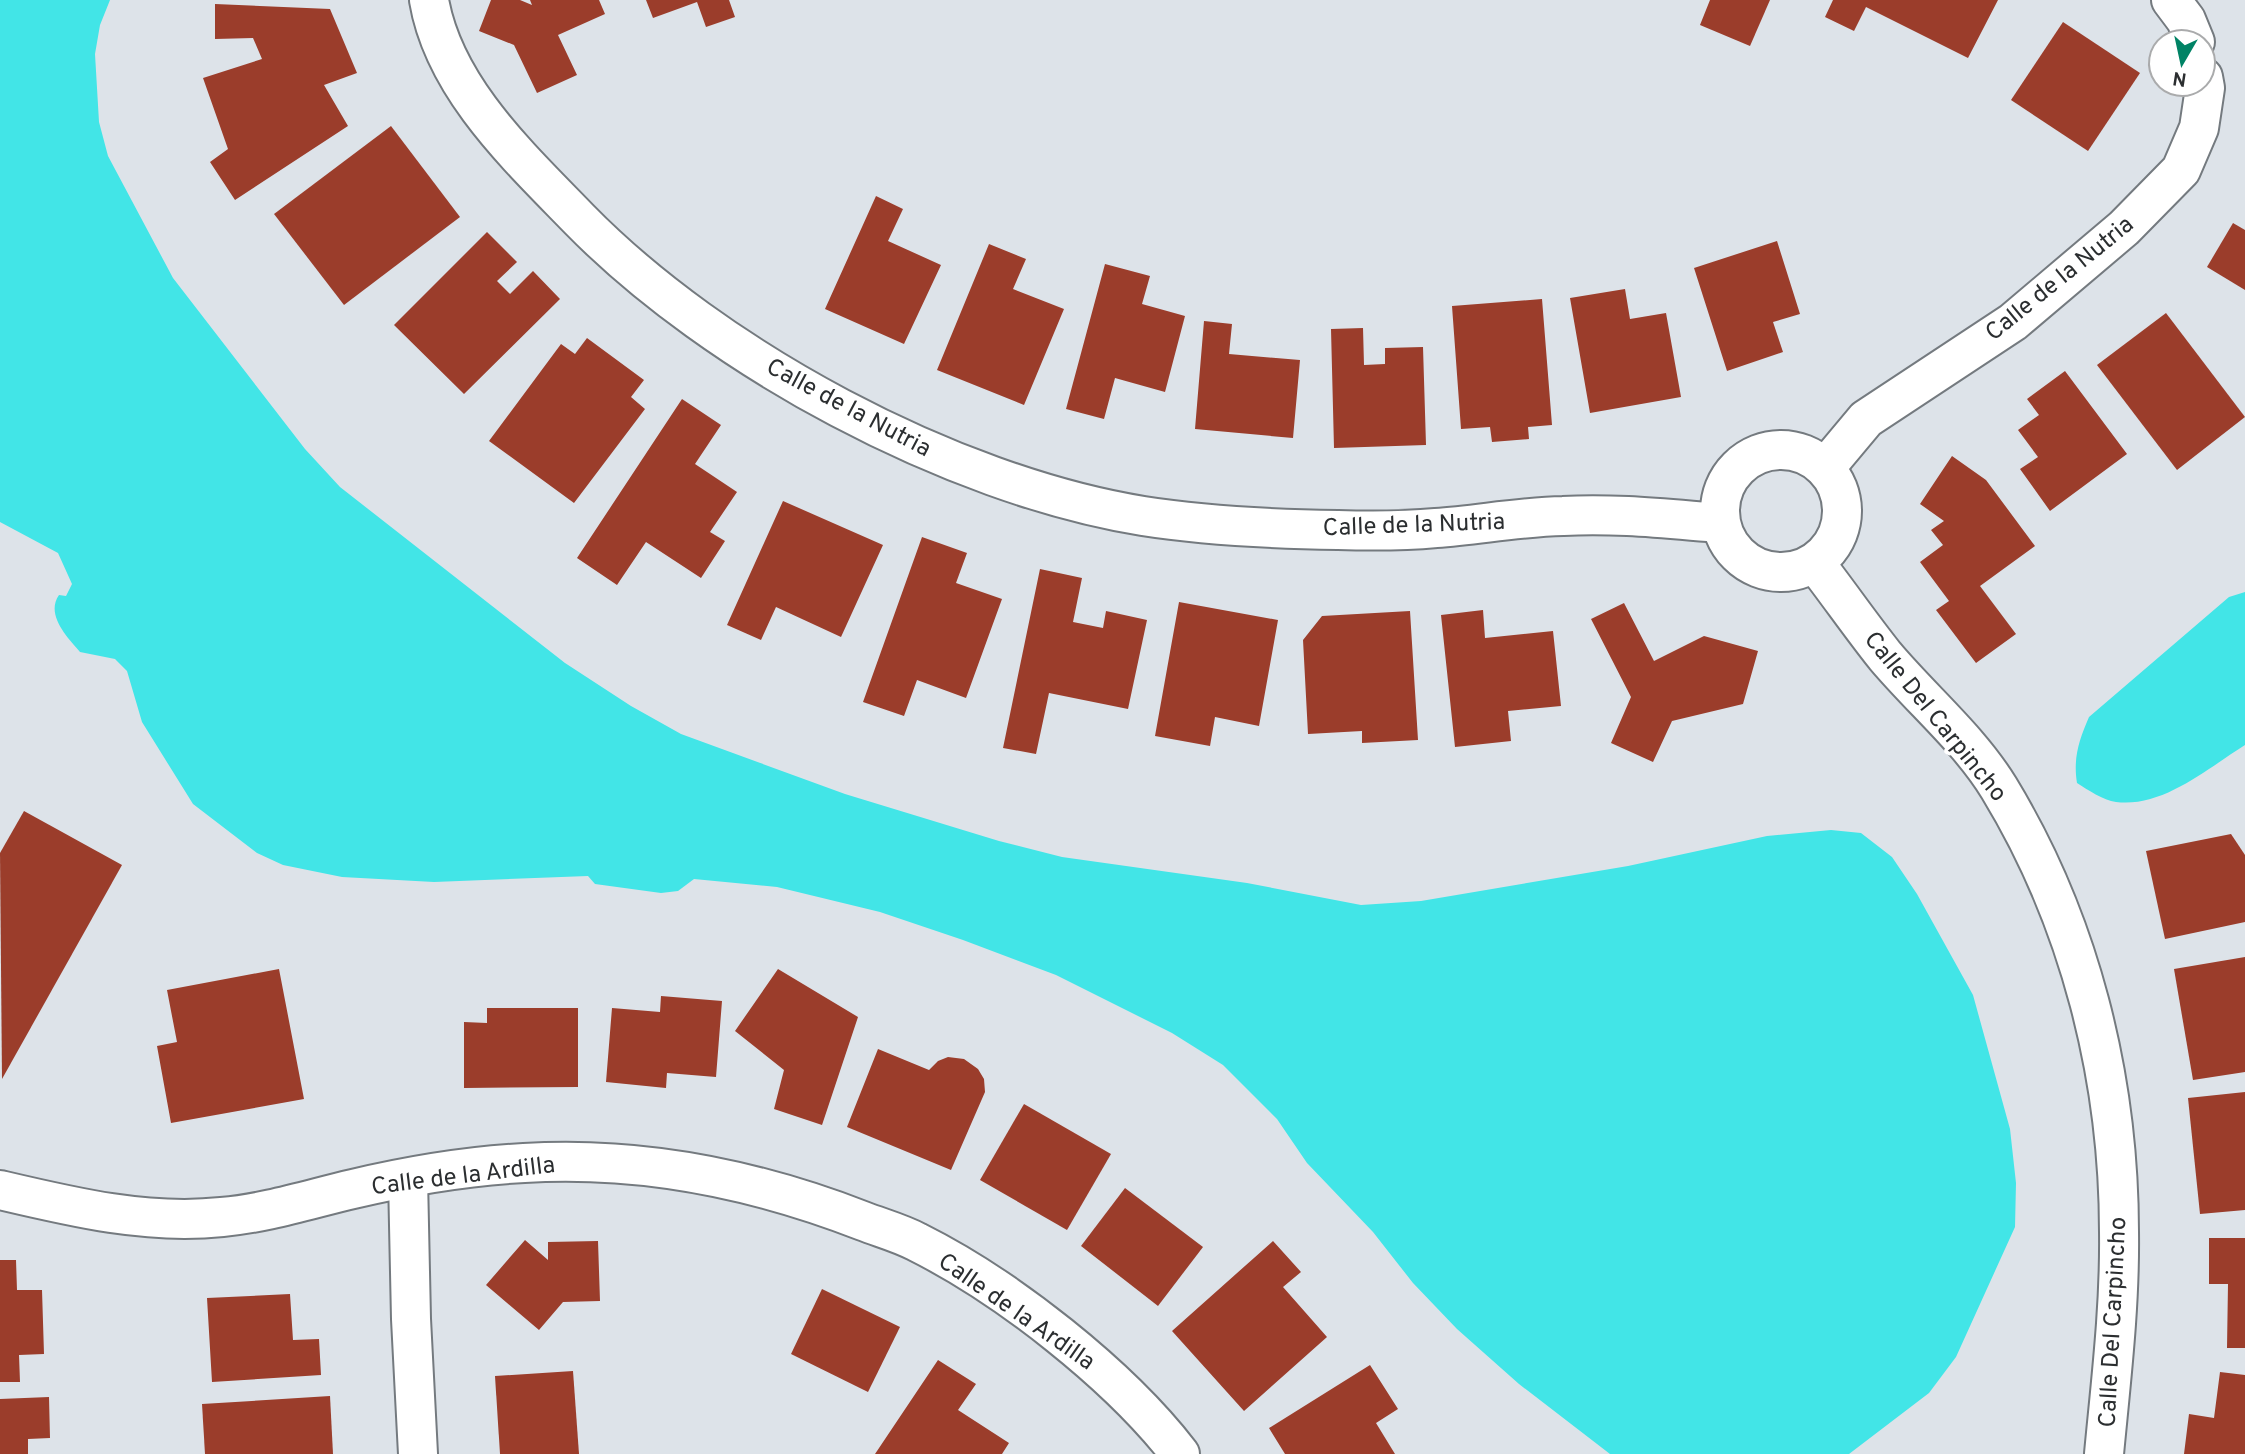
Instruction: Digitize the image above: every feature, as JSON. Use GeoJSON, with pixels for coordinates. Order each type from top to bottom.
{"type":"FeatureCollection","features":[{"type":"Feature","properties":{"kind":"street","name":"Calle de la Nutria"},"geometry":{"type":"LineString","coordinates":[[429,0],[434,30],[460,81],[518,156],[611,252],[714,331],[809,390],[916,447],[1026,488],[1143,516],[1337,530],[1431,529],[1561,516],[1630,516],[1720,523]]}},
{"type":"Feature","properties":{"kind":"street"},"geometry":{"type":"LineString","coordinates":[[2171,0],[2189,28]]}},
{"type":"Feature","properties":{"kind":"street","name":"Calle de la Nutria"},"geometry":{"type":"LineString","coordinates":[[1825,468],[1866,419],[2013,321],[2124,229],[2181,170],[2199,128],[2204,98]]}},
{"type":"Feature","properties":{"kind":"street"},"geometry":{"type":"LineString","coordinates":[[1771,450],[1790,450],[1809,456],[1825,468],[1839,491],[1843,518],[1833,543],[1815,563],[1797,571],[1777,573],[1757,568],[1740,558],[1728,542],[1720,523],[1720,503],[1725,484],[1736,469],[1752,457],[1771,450]]}},
{"type":"Feature","properties":{"kind":"street","name":"Calle Del Carpincho"},"geometry":{"type":"LineString","coordinates":[[1815,563],[1886,656],[1952,728],[1998,786],[2038,859],[2068,931],[2086,987],[2101,1052],[2114,1136],[2119,1231],[2117,1317],[2104,1454]]}},
{"type":"Feature","properties":{"kind":"street","name":"Calle de la Ardilla"},"geometry":{"type":"LineString","coordinates":[[0,1190],[78,1208],[156,1217],[220,1217],[295,1205],[408,1178],[524,1163],[605,1163],[685,1170],[756,1186],[833,1209],[916,1241],[1002,1294],[1092,1362],[1180,1454]]}},
{"type":"Feature","properties":{"kind":"street"},"geometry":{"type":"LineString","coordinates":[[408,1178],[411,1319],[418,1454]]}},
{"type":"Feature","properties":{"kind":"water"},"geometry":{"type":"Polygon","coordinates":[[[0,0],[110,0],[100,25],[95,54],[99,122],[108,156],[173,278],[305,449],[340,487],[565,663],[631,706],[681,734],[845,794],[999,841],[1062,857],[1247,883],[1361,905],[1421,901],[1628,866],[1767,836],[1831,830],[1861,833],[1892,857],[1917,894],[1973,995],[2010,1129],[2016,1183],[2015,1227],[1956,1357],[1929,1393],[1849,1454],[1610,1454],[1519,1384],[1457,1329],[1413,1283],[1373,1232],[1307,1163],[1277,1119],[1223,1065],[1172,1033],[1056,975],[880,912],[777,887],[694,879],[678,891],[661,893],[595,884],[588,876],[434,882],[342,877],[283,865],[257,853],[193,804],[142,722],[127,671],[115,659],[80,652],[64,633],[56,618],[55,603],[59,595],[66,596],[72,584],[58,553],[0,522],[0,0]]]}},
{"type":"Feature","properties":{"kind":"water"},"geometry":{"type":"Polygon","coordinates":[[[2245,592],[2245,745],[2200,775],[2151,799],[2116,802],[2077,783],[2078,749],[2089,717],[2229,597],[2245,592]]]}},
{"type":"Feature","properties":{"kind":"building"},"geometry":{"type":"Polygon","coordinates":[[[491,0],[520,0],[532,5],[530,0],[599,0],[605,14],[558,35],[577,75],[537,93],[514,45],[479,31],[491,0]]]}},
{"type":"Feature","properties":{"kind":"building"},"geometry":{"type":"Polygon","coordinates":[[[646,0],[729,0],[735,17],[706,27],[697,2],[653,18],[646,0]]]}},
{"type":"Feature","properties":{"kind":"building"},"geometry":{"type":"Polygon","coordinates":[[[1710,0],[1770,0],[1750,46],[1700,25],[1710,0]]]}},
{"type":"Feature","properties":{"kind":"building"},"geometry":{"type":"Polygon","coordinates":[[[1833,0],[1998,0],[1968,58],[1866,7],[1854,31],[1825,17],[1833,0]]]}},
{"type":"Feature","properties":{"kind":"building"},"geometry":{"type":"Polygon","coordinates":[[[215,4],[330,9],[357,73],[324,85],[348,126],[235,200],[210,162],[228,149],[203,78],[262,59],[253,38],[215,39],[215,4]]]}},
{"type":"Feature","properties":{"kind":"building"},"geometry":{"type":"Polygon","coordinates":[[[2063,22],[2140,73],[2088,151],[2011,100],[2063,22]]]}},
{"type":"Feature","properties":{"kind":"building"},"geometry":{"type":"Polygon","coordinates":[[[391,126],[460,217],[344,305],[274,214],[391,126]]]}},
{"type":"Feature","properties":{"kind":"building"},"geometry":{"type":"Polygon","coordinates":[[[876,196],[903,209],[888,241],[941,265],[904,344],[825,309],[876,196]]]}},
{"type":"Feature","properties":{"kind":"building"},"geometry":{"type":"Polygon","coordinates":[[[2233,223],[2245,230],[2245,290],[2207,267],[2233,223]]]}},
{"type":"Feature","properties":{"kind":"building"},"geometry":{"type":"Polygon","coordinates":[[[487,232],[517,262],[497,281],[510,294],[533,271],[560,299],[464,394],[394,325],[487,232]]]}},
{"type":"Feature","properties":{"kind":"building"},"geometry":{"type":"Polygon","coordinates":[[[1777,241],[1800,314],[1773,322],[1783,352],[1727,371],[1694,268],[1777,241]]]}},
{"type":"Feature","properties":{"kind":"building"},"geometry":{"type":"Polygon","coordinates":[[[989,244],[1026,259],[1013,289],[1064,309],[1024,405],[937,370],[989,244]]]}},
{"type":"Feature","properties":{"kind":"building"},"geometry":{"type":"Polygon","coordinates":[[[1105,264],[1150,276],[1142,304],[1185,316],[1165,392],[1115,378],[1104,419],[1066,409],[1105,264]]]}},
{"type":"Feature","properties":{"kind":"building"},"geometry":{"type":"Polygon","coordinates":[[[1625,289],[1630,319],[1666,313],[1681,397],[1590,413],[1570,298],[1625,289]]]}},
{"type":"Feature","properties":{"kind":"building"},"geometry":{"type":"Polygon","coordinates":[[[1542,299],[1552,425],[1528,427],[1529,439],[1492,442],[1490,427],[1461,429],[1452,306],[1542,299]]]}},
{"type":"Feature","properties":{"kind":"building"},"geometry":{"type":"Polygon","coordinates":[[[2166,313],[2245,417],[2177,470],[2097,365],[2166,313]]]}},
{"type":"Feature","properties":{"kind":"building"},"geometry":{"type":"Polygon","coordinates":[[[1204,321],[1232,324],[1229,354],[1300,360],[1293,438],[1195,429],[1204,321]]]}},
{"type":"Feature","properties":{"kind":"building"},"geometry":{"type":"Polygon","coordinates":[[[1363,328],[1364,365],[1385,364],[1385,348],[1423,347],[1426,445],[1334,448],[1331,329],[1363,328]]]}},
{"type":"Feature","properties":{"kind":"building"},"geometry":{"type":"Polygon","coordinates":[[[587,338],[644,380],[631,397],[645,409],[574,503],[489,441],[561,344],[575,354],[587,338]]]}},
{"type":"Feature","properties":{"kind":"building"},"geometry":{"type":"Polygon","coordinates":[[[2065,371],[2127,454],[2050,511],[2020,469],[2038,457],[2018,430],[2039,415],[2027,399],[2065,371]]]}},
{"type":"Feature","properties":{"kind":"building"},"geometry":{"type":"Polygon","coordinates":[[[682,399],[721,425],[695,464],[737,492],[710,532],[725,541],[701,578],[646,542],[617,585],[577,558],[682,399]]]}},
{"type":"Feature","properties":{"kind":"building"},"geometry":{"type":"Polygon","coordinates":[[[1952,456],[1986,480],[2035,546],[1980,586],[2016,634],[1976,663],[1936,610],[1949,601],[1920,562],[1943,545],[1931,530],[1944,521],[1920,504],[1952,456]]]}},
{"type":"Feature","properties":{"kind":"building"},"geometry":{"type":"Polygon","coordinates":[[[783,501],[883,545],[841,637],[776,607],[761,640],[727,625],[783,501]]]}},
{"type":"Feature","properties":{"kind":"building"},"geometry":{"type":"Polygon","coordinates":[[[922,537],[967,553],[956,583],[1002,599],[966,698],[917,680],[904,716],[863,702],[922,537]]]}},
{"type":"Feature","properties":{"kind":"building"},"geometry":{"type":"Polygon","coordinates":[[[1040,569],[1082,578],[1073,622],[1103,628],[1106,611],[1147,620],[1128,709],[1049,693],[1036,754],[1003,748],[1040,569]]]}},
{"type":"Feature","properties":{"kind":"building"},"geometry":{"type":"Polygon","coordinates":[[[1179,602],[1278,620],[1259,726],[1215,717],[1210,746],[1155,736],[1179,602]]]}},
{"type":"Feature","properties":{"kind":"building"},"geometry":{"type":"Polygon","coordinates":[[[1624,603],[1654,661],[1704,636],[1758,651],[1743,704],[1672,721],[1653,762],[1611,743],[1631,697],[1591,619],[1624,603]]]}},
{"type":"Feature","properties":{"kind":"building"},"geometry":{"type":"Polygon","coordinates":[[[1483,610],[1485,638],[1553,631],[1561,706],[1508,711],[1511,741],[1455,747],[1441,615],[1483,610]]]}},
{"type":"Feature","properties":{"kind":"building"},"geometry":{"type":"Polygon","coordinates":[[[1410,611],[1418,740],[1362,743],[1362,731],[1308,734],[1303,640],[1322,616],[1410,611]]]}},
{"type":"Feature","properties":{"kind":"building"},"geometry":{"type":"Polygon","coordinates":[[[24,811],[122,865],[2,1079],[0,853],[24,811]]]}},
{"type":"Feature","properties":{"kind":"building"},"geometry":{"type":"Polygon","coordinates":[[[2231,834],[2245,855],[2245,922],[2165,939],[2146,851],[2231,834]]]}},
{"type":"Feature","properties":{"kind":"building"},"geometry":{"type":"Polygon","coordinates":[[[2245,957],[2245,1072],[2193,1080],[2174,969],[2245,957]]]}},
{"type":"Feature","properties":{"kind":"building"},"geometry":{"type":"Polygon","coordinates":[[[279,969],[304,1099],[171,1123],[157,1046],[177,1042],[167,990],[279,969]]]}},
{"type":"Feature","properties":{"kind":"building"},"geometry":{"type":"Polygon","coordinates":[[[778,969],[858,1017],[822,1125],[774,1109],[784,1070],[735,1031],[778,969]]]}},
{"type":"Feature","properties":{"kind":"building"},"geometry":{"type":"Polygon","coordinates":[[[661,996],[722,1001],[716,1077],[667,1073],[666,1088],[606,1082],[612,1008],[660,1012],[661,996]]]}},
{"type":"Feature","properties":{"kind":"building"},"geometry":{"type":"Polygon","coordinates":[[[487,1008],[578,1008],[578,1087],[464,1088],[464,1022],[487,1023],[487,1008]]]}},
{"type":"Feature","properties":{"kind":"building"},"geometry":{"type":"Polygon","coordinates":[[[878,1049],[929,1070],[938,1061],[948,1057],[964,1059],[978,1069],[984,1079],[985,1092],[951,1170],[847,1127],[878,1049]]]}},
{"type":"Feature","properties":{"kind":"building"},"geometry":{"type":"Polygon","coordinates":[[[2245,1092],[2245,1210],[2200,1214],[2188,1098],[2245,1092]]]}},
{"type":"Feature","properties":{"kind":"building"},"geometry":{"type":"Polygon","coordinates":[[[1024,1104],[1111,1154],[1067,1230],[980,1180],[1024,1104]]]}},
{"type":"Feature","properties":{"kind":"building"},"geometry":{"type":"Polygon","coordinates":[[[1125,1188],[1203,1247],[1158,1306],[1081,1246],[1125,1188]]]}},
{"type":"Feature","properties":{"kind":"building"},"geometry":{"type":"Polygon","coordinates":[[[2209,1238],[2245,1238],[2245,1348],[2227,1348],[2228,1284],[2209,1284],[2209,1238]]]}},
{"type":"Feature","properties":{"kind":"building"},"geometry":{"type":"Polygon","coordinates":[[[525,1240],[548,1260],[548,1242],[598,1241],[600,1301],[563,1302],[539,1330],[486,1285],[525,1240]]]}},
{"type":"Feature","properties":{"kind":"building"},"geometry":{"type":"Polygon","coordinates":[[[1273,1241],[1301,1272],[1283,1287],[1327,1337],[1244,1411],[1172,1331],[1273,1241]]]}},
{"type":"Feature","properties":{"kind":"building"},"geometry":{"type":"Polygon","coordinates":[[[0,1260],[16,1260],[17,1290],[42,1290],[44,1354],[19,1355],[20,1382],[0,1382],[0,1260]]]}},
{"type":"Feature","properties":{"kind":"building"},"geometry":{"type":"Polygon","coordinates":[[[822,1289],[900,1327],[868,1392],[791,1354],[822,1289]]]}},
{"type":"Feature","properties":{"kind":"building"},"geometry":{"type":"Polygon","coordinates":[[[290,1294],[293,1340],[319,1339],[321,1375],[212,1382],[207,1298],[290,1294]]]}},
{"type":"Feature","properties":{"kind":"building"},"geometry":{"type":"Polygon","coordinates":[[[938,1360],[976,1384],[958,1410],[1009,1443],[1002,1454],[875,1454],[938,1360]]]}},
{"type":"Feature","properties":{"kind":"building"},"geometry":{"type":"Polygon","coordinates":[[[1370,1365],[1398,1409],[1376,1423],[1395,1454],[1285,1454],[1269,1428],[1370,1365]]]}},
{"type":"Feature","properties":{"kind":"building"},"geometry":{"type":"Polygon","coordinates":[[[573,1371],[579,1454],[500,1454],[495,1376],[573,1371]]]}},
{"type":"Feature","properties":{"kind":"building"},"geometry":{"type":"Polygon","coordinates":[[[2220,1372],[2245,1375],[2245,1454],[2184,1454],[2189,1414],[2214,1418],[2220,1372]]]}},
{"type":"Feature","properties":{"kind":"building"},"geometry":{"type":"Polygon","coordinates":[[[330,1396],[333,1454],[205,1454],[202,1404],[330,1396]]]}},
{"type":"Feature","properties":{"kind":"building"},"geometry":{"type":"Polygon","coordinates":[[[49,1397],[50,1438],[28,1439],[28,1454],[0,1454],[0,1399],[49,1397]]]}}]}
